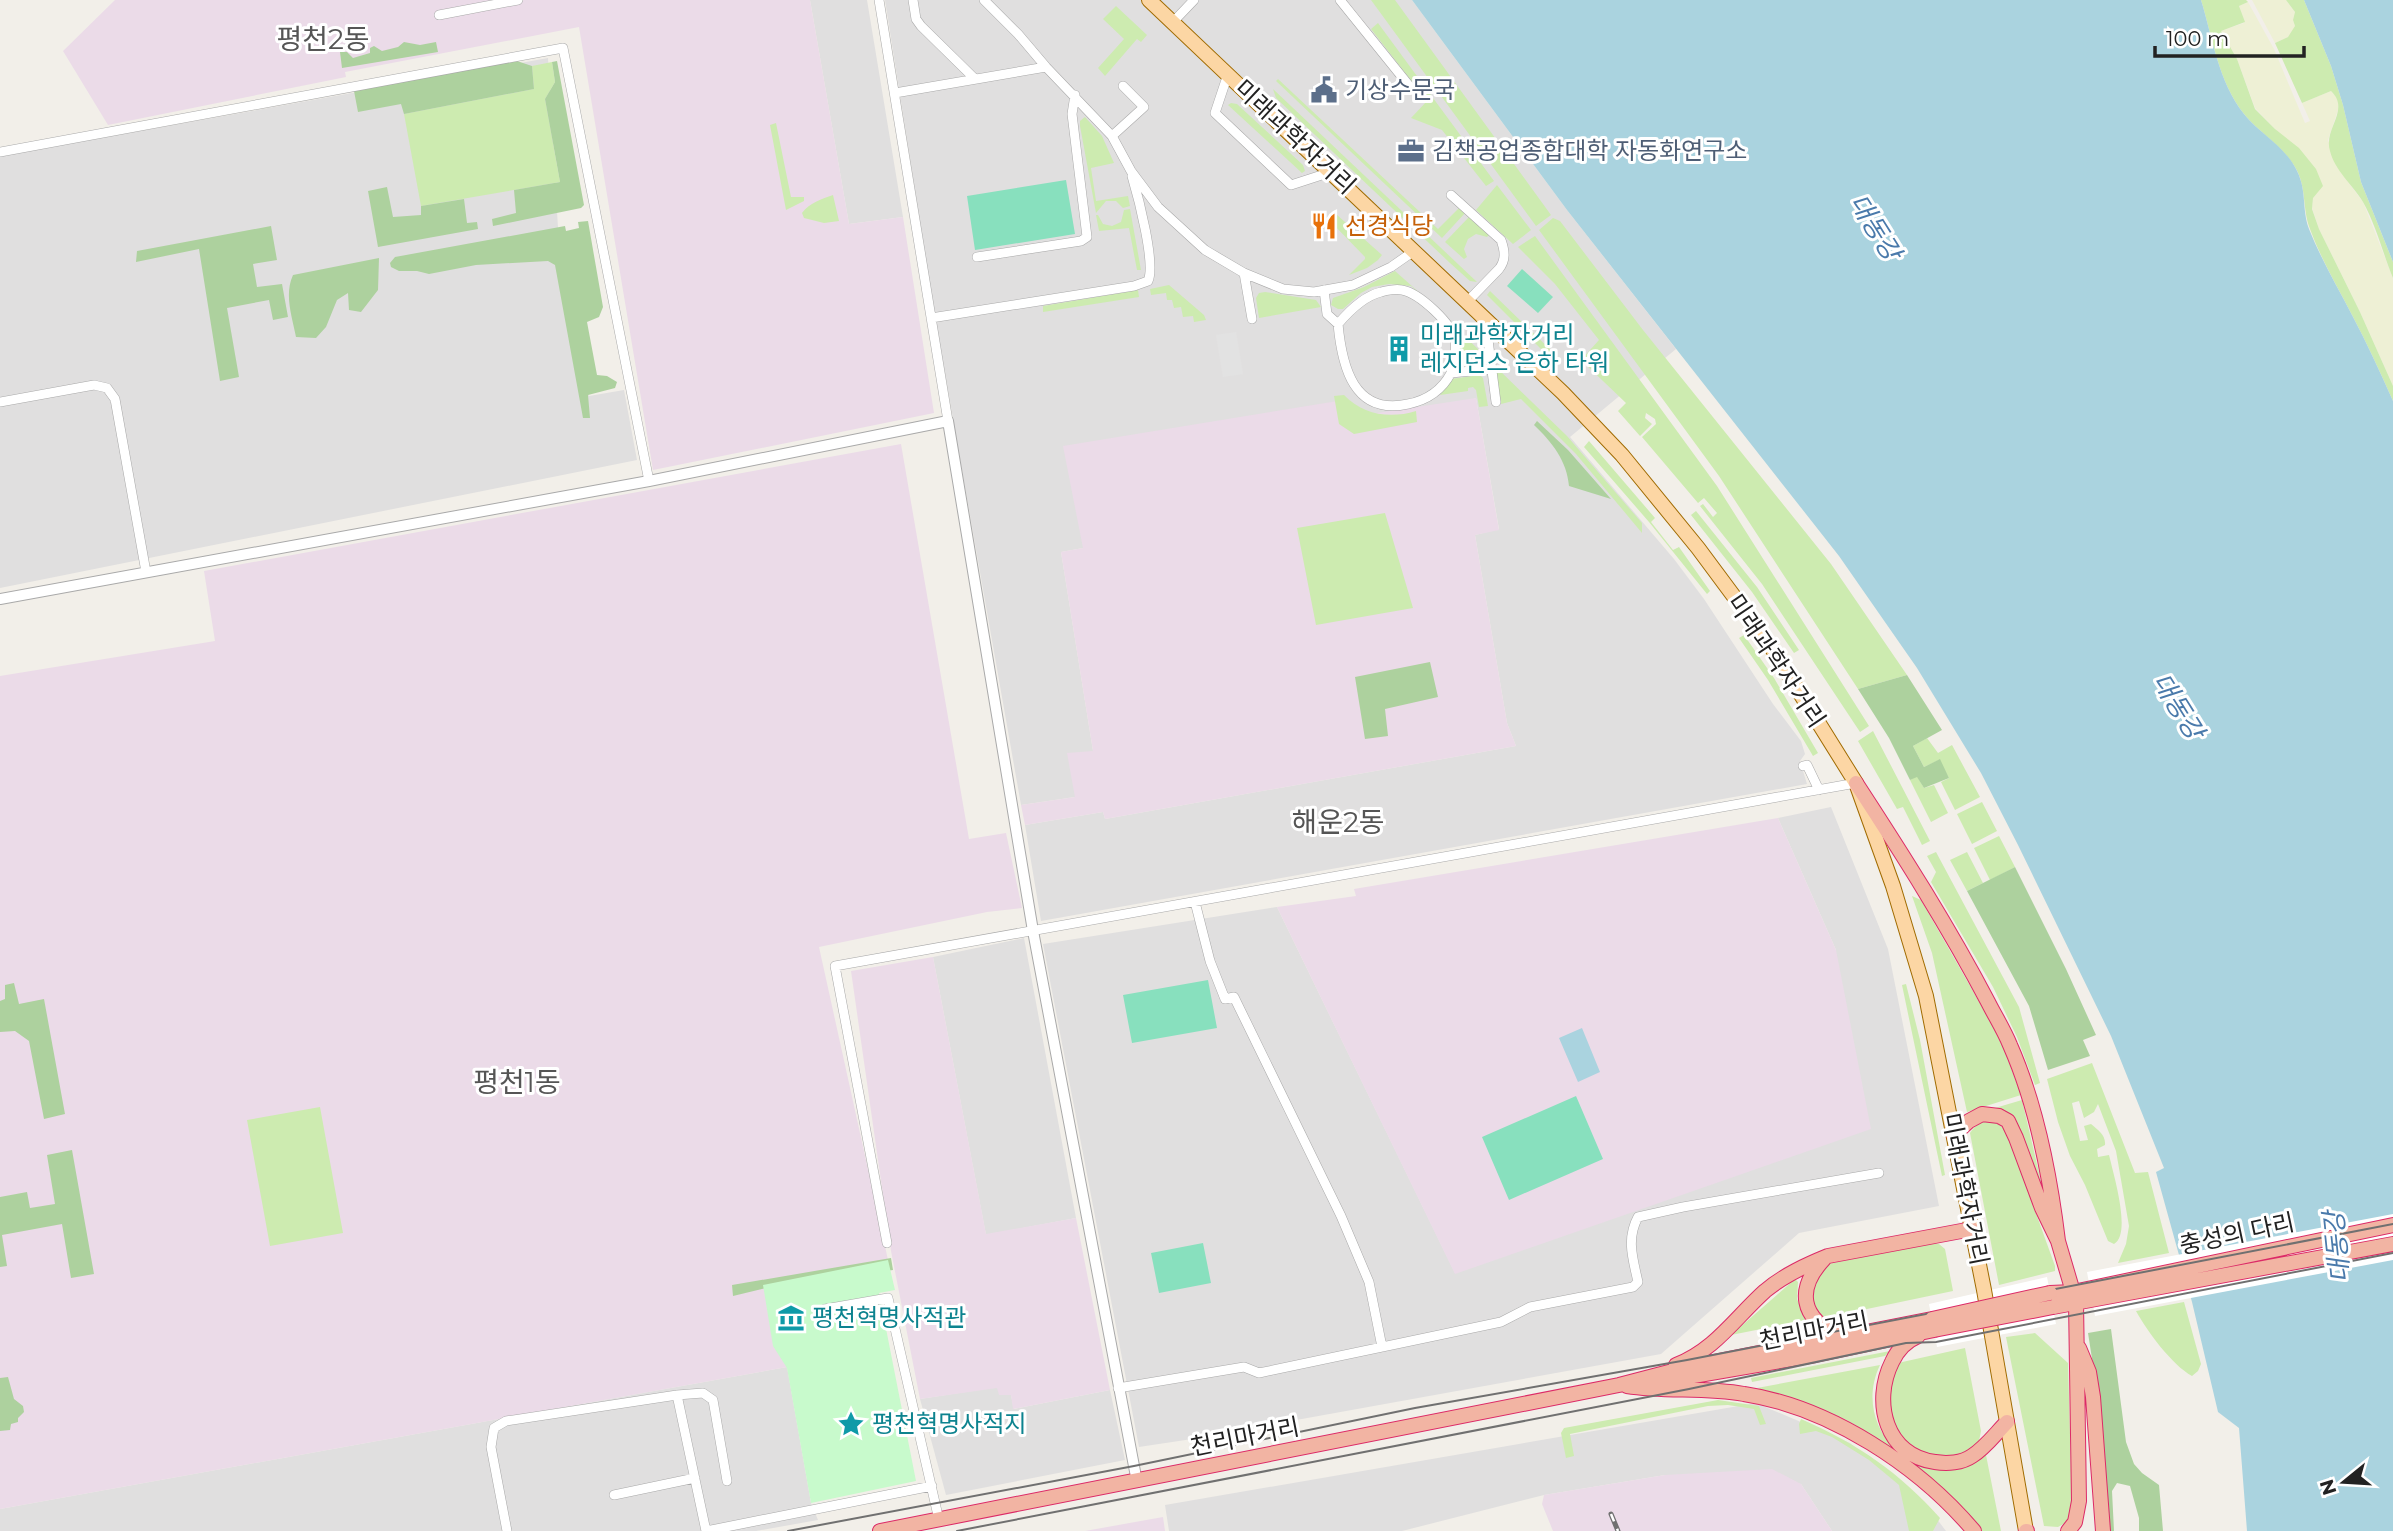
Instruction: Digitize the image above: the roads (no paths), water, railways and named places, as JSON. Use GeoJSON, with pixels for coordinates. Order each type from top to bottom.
{"type":"FeatureCollection","features":[{"type":"Feature","properties":{"kind":"highway"},"geometry":{"type":"LineString","coordinates":[[1856,783],[1923,885],[1971,970],[2010,1045],[2039,1132],[2053,1199],[2058,1241],[2074,1297],[2079,1501],[2075,1522],[2068,1531]]}},
{"type":"Feature","properties":{"kind":"highway"},"geometry":{"type":"LineString","coordinates":[[1954,1135],[1969,1121],[1982,1114],[1998,1116],[2008,1121],[2058,1241]]}},
{"type":"Feature","properties":{"kind":"highway","name":"충성의 다리"},"geometry":{"type":"LineString","coordinates":[[2091,1294],[2393,1225]]}},
{"type":"Feature","properties":{"kind":"highway"},"geometry":{"type":"LineString","coordinates":[[1619,1385],[1680,1364],[1706,1349],[1765,1291],[1788,1275],[1828,1256],[1972,1229]]}},
{"type":"Feature","properties":{"kind":"highway"},"geometry":{"type":"LineString","coordinates":[[2007,1422],[1982,1448],[1961,1461],[1928,1462],[1909,1453],[1899,1444],[1886,1422],[1882,1408],[1884,1381],[1895,1354],[1910,1339],[1933,1324],[2051,1300],[2393,1244]]}},
{"type":"Feature","properties":{"kind":"highway"},"geometry":{"type":"LineString","coordinates":[[1828,1256],[1809,1279],[1806,1300],[1815,1319],[1829,1332],[1839,1336]]}},
{"type":"Feature","properties":{"kind":"highway","name":"천리마거리"},"geometry":{"type":"LineString","coordinates":[[880,1531],[1619,1385],[1688,1367],[1839,1336],[1933,1324]]}},
{"type":"Feature","properties":{"kind":"highway","name":"천리마거리"},"geometry":{"type":"LineString","coordinates":[[1619,1385],[1684,1379],[1933,1324]]}},
{"type":"Feature","properties":{"kind":"highway"},"geometry":{"type":"LineString","coordinates":[[2075,1341],[2089,1372],[2093,1397],[2103,1531]]}},
{"type":"Feature","properties":{"kind":"highway"},"geometry":{"type":"LineString","coordinates":[[1619,1385],[1658,1391],[1708,1390],[1746,1394],[1783,1402],[1813,1413],[1846,1429],[1916,1475],[1935,1489],[1974,1531]]}},
{"type":"Feature","properties":{"kind":"main road","name":"미래과학자거리"},"geometry":{"type":"LineString","coordinates":[[1149,0],[1563,393],[1622,455],[1698,548],[1770,645],[1856,783],[1911,940],[1937,1046],[2027,1531]]}},
{"type":"Feature","properties":{"kind":"street"},"geometry":{"type":"LineString","coordinates":[[439,15],[518,0]]}},
{"type":"Feature","properties":{"kind":"street"},"geometry":{"type":"LineString","coordinates":[[879,0],[1034,931],[1137,1482]]}},
{"type":"Feature","properties":{"kind":"street"},"geometry":{"type":"LineString","coordinates":[[914,0],[916,19],[921,26],[975,79]]}},
{"type":"Feature","properties":{"kind":"street"},"geometry":{"type":"LineString","coordinates":[[931,318],[1134,286],[1148,281],[1151,275],[1138,196],[1130,171],[1112,136],[984,0]]}},
{"type":"Feature","properties":{"kind":"street"},"geometry":{"type":"LineString","coordinates":[[1172,22],[1194,0]]}},
{"type":"Feature","properties":{"kind":"street"},"geometry":{"type":"LineString","coordinates":[[1340,0],[1412,88]]}},
{"type":"Feature","properties":{"kind":"street"},"geometry":{"type":"LineString","coordinates":[[0,152],[563,48],[649,481]]}},
{"type":"Feature","properties":{"kind":"street"},"geometry":{"type":"LineString","coordinates":[[895,93],[1046,67]]}},
{"type":"Feature","properties":{"kind":"street"},"geometry":{"type":"LineString","coordinates":[[1227,74],[1215,113],[1281,176],[1291,185],[1331,172]]}},
{"type":"Feature","properties":{"kind":"street"},"geometry":{"type":"LineString","coordinates":[[1112,136],[1144,107],[1123,86]]}},
{"type":"Feature","properties":{"kind":"street"},"geometry":{"type":"LineString","coordinates":[[977,257],[1081,241],[1087,237],[1072,114],[1074,95]]}},
{"type":"Feature","properties":{"kind":"street"},"geometry":{"type":"LineString","coordinates":[[1130,171],[1158,207],[1205,250],[1244,273],[1283,289],[1314,292],[1353,285],[1370,278],[1414,251]]}},
{"type":"Feature","properties":{"kind":"street"},"geometry":{"type":"LineString","coordinates":[[1451,195],[1501,240],[1505,249],[1503,264],[1467,302]]}},
{"type":"Feature","properties":{"kind":"street"},"geometry":{"type":"LineString","coordinates":[[1244,273],[1252,319]]}},
{"type":"Feature","properties":{"kind":"street"},"geometry":{"type":"LineString","coordinates":[[1324,290],[1327,314],[1338,324],[1341,351],[1348,373],[1360,392],[1374,404],[1395,407],[1417,402],[1445,385],[1451,373],[1455,351],[1453,332],[1433,310],[1411,293],[1401,290],[1380,292],[1362,301],[1338,324]]}},
{"type":"Feature","properties":{"kind":"street"},"geometry":{"type":"LineString","coordinates":[[1479,314],[1487,332],[1496,402]]}},
{"type":"Feature","properties":{"kind":"street"},"geometry":{"type":"LineString","coordinates":[[1451,373],[1491,369]]}},
{"type":"Feature","properties":{"kind":"street"},"geometry":{"type":"LineString","coordinates":[[0,402],[94,385],[107,388],[115,400],[146,572]]}},
{"type":"Feature","properties":{"kind":"street"},"geometry":{"type":"LineString","coordinates":[[0,599],[649,481],[948,421]]}},
{"type":"Feature","properties":{"kind":"street"},"geometry":{"type":"LineString","coordinates":[[1803,766],[1807,765],[1819,790]]}},
{"type":"Feature","properties":{"kind":"street"},"geometry":{"type":"LineString","coordinates":[[887,1243],[835,966],[1856,783]]}},
{"type":"Feature","properties":{"kind":"street"},"geometry":{"type":"LineString","coordinates":[[1195,902],[1210,961],[1225,999],[1234,998],[1341,1216],[1369,1282],[1382,1347]]}},
{"type":"Feature","properties":{"kind":"street"},"geometry":{"type":"LineString","coordinates":[[1118,1388],[1244,1367],[1259,1373],[1501,1322],[1530,1307],[1633,1287],[1639,1282],[1630,1242],[1632,1228],[1638,1217],[1879,1173]]}},
{"type":"Feature","properties":{"kind":"street"},"geometry":{"type":"LineString","coordinates":[[825,1309],[888,1298],[939,1520]]}},
{"type":"Feature","properties":{"kind":"street"},"geometry":{"type":"LineString","coordinates":[[507,1531],[491,1447],[494,1428],[506,1421],[703,1393],[713,1400],[727,1481]]}},
{"type":"Feature","properties":{"kind":"street"},"geometry":{"type":"LineString","coordinates":[[677,1395],[706,1531],[932,1486]]}},
{"type":"Feature","properties":{"kind":"street"},"geometry":{"type":"LineString","coordinates":[[614,1495],[695,1478]]}},
{"type":"Feature","properties":{"kind":"water","name":"대동강"},"geometry":{"type":"Polygon","coordinates":[[[1412,0],[2201,0],[2228,88],[2244,114],[2284,152],[2295,167],[2302,183],[2309,229],[2393,401],[2393,1531],[2247,1531],[2239,1428],[2218,1412],[2192,1302],[2156,1172],[2164,1168],[2111,1036],[1981,773],[1917,668],[1839,556],[1567,210],[1412,0]]]}},
{"type":"Feature","properties":{"kind":"water"},"geometry":{"type":"Polygon","coordinates":[[[2304,0],[2393,0],[2393,262],[2361,182],[2331,66],[2304,0]]]}},
{"type":"Feature","properties":{"kind":"water"},"geometry":{"type":"Polygon","coordinates":[[[1582,1028],[1600,1072],[1578,1082],[1559,1038],[1582,1028]]]}},
{"type":"Feature","properties":{"kind":"tram line"},"geometry":{"type":"LineString","coordinates":[[788,1531],[1134,1466],[1415,1408],[1687,1360],[2393,1224]]}},
{"type":"Feature","properties":{"kind":"tram line"},"geometry":{"type":"LineString","coordinates":[[957,1531],[1689,1389],[1906,1343],[1936,1342],[2393,1253]]}},
{"type":"Feature","properties":{"kind":"railway"},"geometry":{"type":"LineString","coordinates":[[1611,1514],[1618,1531]]}},
{"type":"Feature","properties":{"kind":"place","name":"기상수문국"},"geometry":{"type":"Point","coordinates":[1324,90]}},
{"type":"Feature","properties":{"kind":"place","name":"김책공업종합대학 자동화연구소"},"geometry":{"type":"Point","coordinates":[1411,151]}},
{"type":"Feature","properties":{"kind":"place","name":"선경식당"},"geometry":{"type":"Point","coordinates":[1324,226]}},
{"type":"Feature","properties":{"kind":"place","name":"미래과학자거리 레지던스 은하 타워"},"geometry":{"type":"Point","coordinates":[1399,349]}},
{"type":"Feature","properties":{"kind":"place","name":"평천혁명사적관"},"geometry":{"type":"Point","coordinates":[791,1318]}},
{"type":"Feature","properties":{"kind":"place","name":"평천혁명사적지"},"geometry":{"type":"Point","coordinates":[851,1424]}},
{"type":"Feature","properties":{"kind":"district","name":"평천2동"},"geometry":{"type":"Point","coordinates":[323,39]}},
{"type":"Feature","properties":{"kind":"district","name":"해운2동"},"geometry":{"type":"Point","coordinates":[1338,822]}},
{"type":"Feature","properties":{"kind":"district","name":"평천1동"},"geometry":{"type":"Point","coordinates":[517,1082]}}]}
